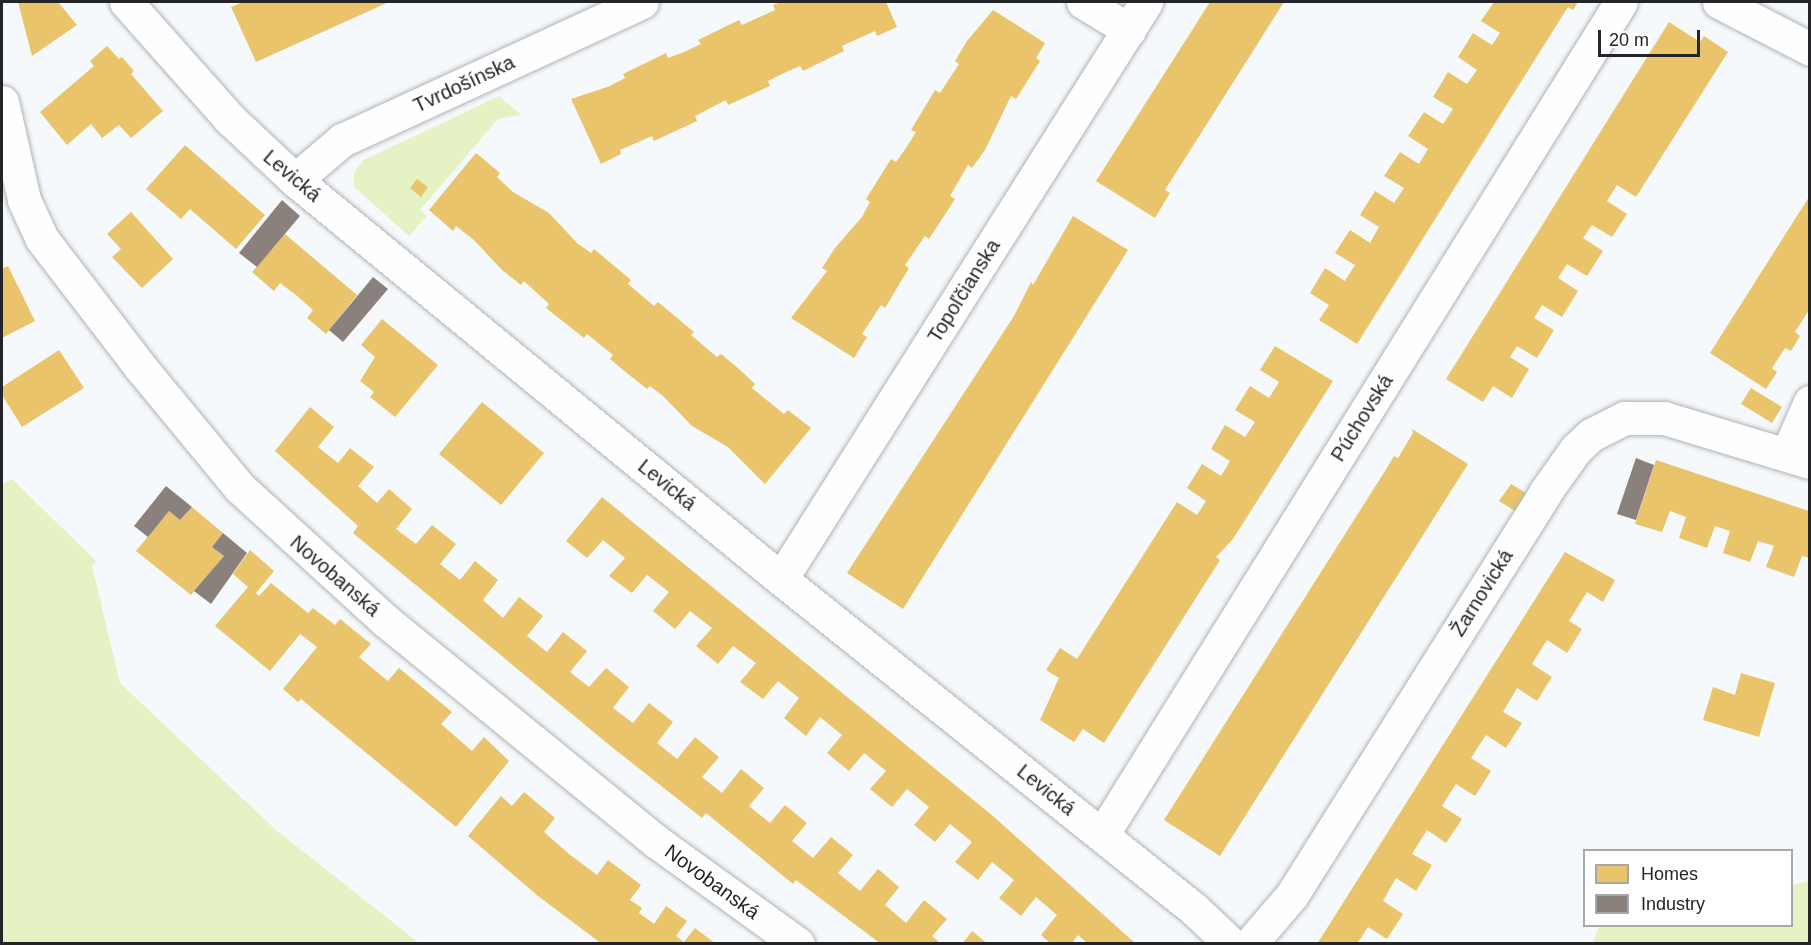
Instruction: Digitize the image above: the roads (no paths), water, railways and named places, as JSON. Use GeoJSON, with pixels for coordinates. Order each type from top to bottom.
{"type":"FeatureCollection","features":[{"type":"Feature","properties":{"kind":"street","name":"Tvrdošínska"},"geometry":{"type":"LineString","coordinates":[[295,180],[342,140],[642,2]]}},
{"type":"Feature","properties":{"kind":"street"},"geometry":{"type":"LineString","coordinates":[[1083,2],[1129,30]]}},
{"type":"Feature","properties":{"kind":"street","name":"Topoľčianska"},"geometry":{"type":"LineString","coordinates":[[781,579],[1146,2]]}},
{"type":"Feature","properties":{"kind":"street","name":"Púchovská"},"geometry":{"type":"LineString","coordinates":[[1102,835],[1621,2]]}},
{"type":"Feature","properties":{"kind":"street"},"geometry":{"type":"LineString","coordinates":[[1719,2],[1809,49]]}},
{"type":"Feature","properties":{"kind":"street","name":"Levická"},"geometry":{"type":"LineString","coordinates":[[138,6],[230,119],[295,180],[781,579],[1102,835],[1231,944]]}},
{"type":"Feature","properties":{"kind":"street","name":"Novobanská"},"geometry":{"type":"LineString","coordinates":[[2,102],[24,200],[42,238],[141,368],[239,487],[319,563],[414,644],[657,842],[798,944]]}},
{"type":"Feature","properties":{"kind":"street"},"geometry":{"type":"LineString","coordinates":[[1798,458],[1809,402]]}},
{"type":"Feature","properties":{"kind":"street","name":"Žarnovická"},"geometry":{"type":"LineString","coordinates":[[1250,944],[1292,895],[1576,448],[1607,424],[1646,416],[1798,458]]}}]}
